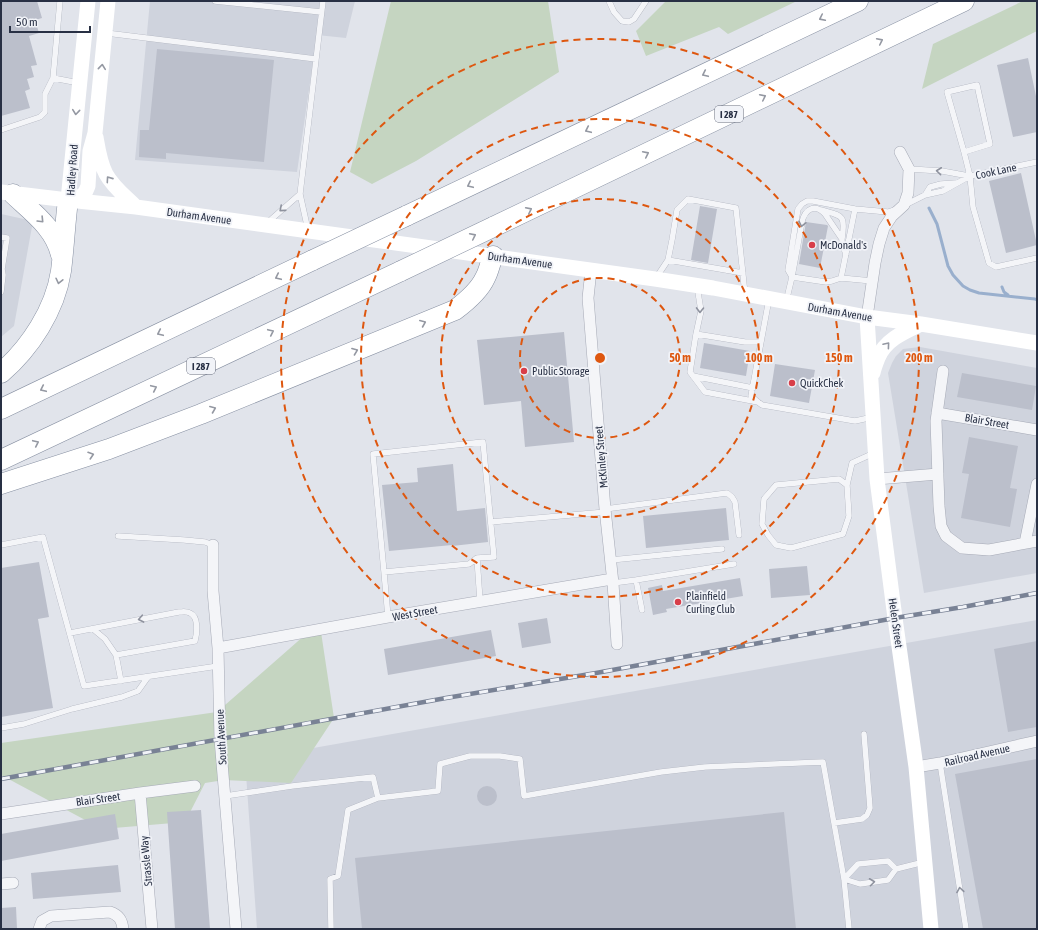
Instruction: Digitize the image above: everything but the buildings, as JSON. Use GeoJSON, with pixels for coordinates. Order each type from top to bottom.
{"type":"FeatureCollection","features":[{"type":"Feature","properties":{"kind":"highway"},"geometry":{"type":"LineString","coordinates":[[1,409],[858,1]]}},
{"type":"Feature","properties":{"kind":"highway","name":"I 287"},"geometry":{"type":"LineString","coordinates":[[1,460],[401,271],[964,1]]}},
{"type":"Feature","properties":{"kind":"highway"},"geometry":{"type":"LineString","coordinates":[[7,193],[45,223],[54,235],[62,260]]}},
{"type":"Feature","properties":{"kind":"highway"},"geometry":{"type":"LineString","coordinates":[[1,373],[26,347],[40,328],[48,312],[58,286],[68,200]]}},
{"type":"Feature","properties":{"kind":"highway"},"geometry":{"type":"LineString","coordinates":[[1,484],[130,441],[208,411],[455,310],[464,304],[480,286],[486,276],[492,256]]}},
{"type":"Feature","properties":{"kind":"main road","name":"Hadley Road"},"geometry":{"type":"LineString","coordinates":[[88,1],[68,200],[78,198],[85,194],[88,186],[90,151],[95,133],[108,1]]}},
{"type":"Feature","properties":{"kind":"main road"},"geometry":{"type":"LineString","coordinates":[[95,133],[101,163],[106,174],[113,184],[136,207]]}},
{"type":"Feature","properties":{"kind":"main road","name":"Durham Avenue"},"geometry":{"type":"LineString","coordinates":[[7,193],[136,207],[655,279],[867,317],[921,324],[1037,343]]}},
{"type":"Feature","properties":{"kind":"main road","name":"Helen Street"},"geometry":{"type":"LineString","coordinates":[[867,317],[877,479],[916,767],[931,929]]}},
{"type":"Feature","properties":{"kind":"main road"},"geometry":{"type":"LineString","coordinates":[[871,380],[878,357],[891,340],[907,330],[921,324]]}},
{"type":"Feature","properties":{"kind":"street"},"geometry":{"type":"LineString","coordinates":[[867,317],[879,244],[884,228],[892,216],[904,206],[908,193],[908,169],[900,152]]}},
{"type":"Feature","properties":{"kind":"street","name":"McKinley Street"},"geometry":{"type":"LineString","coordinates":[[591,270],[588,298],[613,581],[617,644]]}},
{"type":"Feature","properties":{"kind":"street"},"geometry":{"type":"LineString","coordinates":[[943,371],[936,421],[938,506],[941,526],[946,536],[962,548],[989,550],[1037,541]]}},
{"type":"Feature","properties":{"kind":"street","name":"Blair Street"},"geometry":{"type":"LineString","coordinates":[[937,413],[1037,430]]}},
{"type":"Feature","properties":{"kind":"street"},"geometry":{"type":"LineString","coordinates":[[877,479],[938,474]]}},
{"type":"Feature","properties":{"kind":"street"},"geometry":{"type":"LineString","coordinates":[[1025,543],[1037,484]]}},
{"type":"Feature","properties":{"kind":"street","name":"South Avenue"},"geometry":{"type":"LineString","coordinates":[[213,545],[213,591],[218,648],[220,739],[236,929]]}},
{"type":"Feature","properties":{"kind":"street","name":"West Street"},"geometry":{"type":"LineString","coordinates":[[218,648],[480,601],[613,581]]}},
{"type":"Feature","properties":{"kind":"street","name":"Railroad Avenue"},"geometry":{"type":"LineString","coordinates":[[916,767],[1037,741]]}},
{"type":"Feature","properties":{"kind":"street","name":"Blair Street"},"geometry":{"type":"LineString","coordinates":[[1,814],[195,786]]}},
{"type":"Feature","properties":{"kind":"street","name":"Strassle Way"},"geometry":{"type":"LineString","coordinates":[[140,793],[152,929]]}},
{"type":"Feature","properties":{"kind":"street"},"geometry":{"type":"LineString","coordinates":[[1,884],[13,883]]}},
{"type":"Feature","properties":{"kind":"street"},"geometry":{"type":"LineString","coordinates":[[39,929],[42,921],[51,916],[110,912],[115,913],[120,917],[123,929]]}},
{"type":"Feature","properties":{"kind":"lane"},"geometry":{"type":"LineString","coordinates":[[1,130],[40,117],[45,112],[45,94],[53,78],[60,1]]}},
{"type":"Feature","properties":{"kind":"lane"},"geometry":{"type":"LineString","coordinates":[[215,1],[321,12]]}},
{"type":"Feature","properties":{"kind":"lane"},"geometry":{"type":"LineString","coordinates":[[308,231],[300,194],[323,1]]}},
{"type":"Feature","properties":{"kind":"lane"},"geometry":{"type":"LineString","coordinates":[[609,1],[614,12],[622,21],[629,22],[634,19],[646,1]]}},
{"type":"Feature","properties":{"kind":"lane"},"geometry":{"type":"LineString","coordinates":[[105,33],[316,59]]}},
{"type":"Feature","properties":{"kind":"lane"},"geometry":{"type":"LineString","coordinates":[[53,78],[79,83]]}},
{"type":"Feature","properties":{"kind":"lane"},"geometry":{"type":"LineString","coordinates":[[964,152],[990,144],[977,85],[947,92],[970,176],[973,207],[989,263],[996,267],[1037,258]]}},
{"type":"Feature","properties":{"kind":"lane","name":"Cook Lane"},"geometry":{"type":"LineString","coordinates":[[792,277],[788,270],[788,265],[798,209],[807,201],[855,209],[888,212],[904,206],[925,195],[943,191],[970,176],[1037,162]]}},
{"type":"Feature","properties":{"kind":"lane"},"geometry":{"type":"LineString","coordinates":[[908,169],[942,171],[970,176]]}},
{"type":"Feature","properties":{"kind":"lane"},"geometry":{"type":"LineString","coordinates":[[264,225],[300,194]]}},
{"type":"Feature","properties":{"kind":"lane"},"geometry":{"type":"LineString","coordinates":[[655,279],[668,260],[677,210],[688,199],[736,208],[745,294]]}},
{"type":"Feature","properties":{"kind":"lane"},"geometry":{"type":"LineString","coordinates":[[786,302],[804,216],[807,211],[818,208],[835,213],[840,217],[844,223],[842,244],[846,254]]}},
{"type":"Feature","properties":{"kind":"lane"},"geometry":{"type":"LineString","coordinates":[[818,208],[825,214],[842,238]]}},
{"type":"Feature","properties":{"kind":"lane"},"geometry":{"type":"LineString","coordinates":[[841,278],[855,209]]}},
{"type":"Feature","properties":{"kind":"lane"},"geometry":{"type":"LineString","coordinates":[[1,237],[7,238],[2,269],[3,275],[1,292]]}},
{"type":"Feature","properties":{"kind":"lane"},"geometry":{"type":"LineString","coordinates":[[668,260],[743,273]]}},
{"type":"Feature","properties":{"kind":"lane"},"geometry":{"type":"LineString","coordinates":[[792,277],[826,282],[841,278],[872,281]]}},
{"type":"Feature","properties":{"kind":"lane"},"geometry":{"type":"LineString","coordinates":[[697,286],[701,311],[690,372],[705,392],[758,402]]}},
{"type":"Feature","properties":{"kind":"lane"},"geometry":{"type":"LineString","coordinates":[[769,299],[751,396],[762,405],[855,421],[873,417]]}},
{"type":"Feature","properties":{"kind":"lane"},"geometry":{"type":"LineString","coordinates":[[696,334],[746,342],[761,342]]}},
{"type":"Feature","properties":{"kind":"lane"},"geometry":{"type":"LineString","coordinates":[[693,376],[753,388]]}},
{"type":"Feature","properties":{"kind":"lane"},"geometry":{"type":"LineString","coordinates":[[384,572],[469,564],[477,558],[494,557],[483,442],[372,454],[388,617]]}},
{"type":"Feature","properties":{"kind":"lane"},"geometry":{"type":"LineString","coordinates":[[847,485],[839,479],[776,485],[764,499],[762,524],[776,545],[791,548],[843,534],[849,516],[847,485],[852,463],[876,452]]}},
{"type":"Feature","properties":{"kind":"lane"},"geometry":{"type":"LineString","coordinates":[[491,522],[606,511],[727,493],[735,502],[739,535]]}},
{"type":"Feature","properties":{"kind":"lane"},"geometry":{"type":"LineString","coordinates":[[118,536],[184,540],[205,542],[213,545]]}},
{"type":"Feature","properties":{"kind":"lane"},"geometry":{"type":"LineString","coordinates":[[1,545],[43,537],[84,686],[218,666]]}},
{"type":"Feature","properties":{"kind":"lane"},"geometry":{"type":"LineString","coordinates":[[611,560],[722,549]]}},
{"type":"Feature","properties":{"kind":"lane"},"geometry":{"type":"LineString","coordinates":[[477,558],[480,601]]}},
{"type":"Feature","properties":{"kind":"lane"},"geometry":{"type":"LineString","coordinates":[[613,581],[636,580],[734,564]]}},
{"type":"Feature","properties":{"kind":"lane"},"geometry":{"type":"LineString","coordinates":[[636,580],[642,610]]}},
{"type":"Feature","properties":{"kind":"lane"},"geometry":{"type":"LineString","coordinates":[[70,633],[179,612],[189,612],[194,617],[196,629],[195,641],[116,655]]}},
{"type":"Feature","properties":{"kind":"lane"},"geometry":{"type":"LineString","coordinates":[[93,629],[105,639],[116,655],[121,681]]}},
{"type":"Feature","properties":{"kind":"lane"},"geometry":{"type":"LineString","coordinates":[[1,728],[24,724],[122,697],[138,691],[148,677]]}},
{"type":"Feature","properties":{"kind":"lane"},"geometry":{"type":"LineString","coordinates":[[834,823],[862,819],[867,815],[870,808],[864,734]]}},
{"type":"Feature","properties":{"kind":"lane"},"geometry":{"type":"LineString","coordinates":[[331,929],[330,879],[338,876],[348,810],[378,798],[438,790],[440,764],[470,756],[500,756],[520,759],[524,796],[660,772],[705,767],[823,762],[844,879],[849,929]]}},
{"type":"Feature","properties":{"kind":"lane"},"geometry":{"type":"LineString","coordinates":[[940,763],[966,929]]}},
{"type":"Feature","properties":{"kind":"lane"},"geometry":{"type":"LineString","coordinates":[[224,796],[292,786],[373,777],[378,798]]}},
{"type":"Feature","properties":{"kind":"lane"},"geometry":{"type":"LineString","coordinates":[[844,879],[858,864],[888,861],[896,869]]}},
{"type":"Feature","properties":{"kind":"lane"},"geometry":{"type":"LineString","coordinates":[[844,879],[860,884],[888,880],[896,869],[925,861]]}},
{"type":"Feature","properties":{"kind":"shaded area"},"geometry":{"type":"Polygon","coordinates":[[[150,1],[355,1],[346,38],[317,35],[297,172],[135,160],[150,1]]]}},
{"type":"Feature","properties":{"kind":"shaded area"},"geometry":{"type":"Polygon","coordinates":[[[1,214],[33,221],[14,326],[1,337],[1,214]]]}},
{"type":"Feature","properties":{"kind":"shaded area"},"geometry":{"type":"Polygon","coordinates":[[[920,347],[1037,368],[1037,573],[924,593],[888,373],[896,356],[903,349],[920,347]]]}},
{"type":"Feature","properties":{"kind":"shaded area"},"geometry":{"type":"Polygon","coordinates":[[[1037,620],[1037,929],[257,929],[245,760],[1037,620]]]}},
{"type":"Feature","properties":{"kind":"green space"},"geometry":{"type":"Polygon","coordinates":[[[391,1],[548,1],[559,72],[416,161],[372,184],[350,172],[391,1]]]}},
{"type":"Feature","properties":{"kind":"green space"},"geometry":{"type":"Polygon","coordinates":[[[666,1],[797,1],[728,34],[719,27],[646,56],[636,31],[666,1]]]}},
{"type":"Feature","properties":{"kind":"green space"},"geometry":{"type":"Polygon","coordinates":[[[1023,1],[1037,1],[1037,31],[922,89],[933,44],[1023,1]]]}},
{"type":"Feature","properties":{"kind":"green space"},"geometry":{"type":"Polygon","coordinates":[[[321,632],[334,718],[291,783],[224,780],[205,783],[185,822],[102,829],[1,775],[1,743],[217,712],[305,635],[321,632]]]}},
{"type":"Feature","properties":{"kind":"waterway"},"geometry":{"type":"LineString","coordinates":[[929,208],[937,224],[948,266],[953,275],[963,286],[979,293],[1037,300]]}},
{"type":"Feature","properties":{"kind":"waterway"},"geometry":{"type":"LineString","coordinates":[[1002,287],[1004,292],[1008,295]]}},
{"type":"Feature","properties":{"kind":"railway"},"geometry":{"type":"LineString","coordinates":[[1,779],[1037,593]]}},
{"type":"Feature","properties":{"kind":"place","name":"McDonald's"},"geometry":{"type":"Point","coordinates":[812,245]}},
{"type":"Feature","properties":{"kind":"place","name":"Public Storage"},"geometry":{"type":"Point","coordinates":[524,371]}},
{"type":"Feature","properties":{"kind":"place","name":"QuickChek"},"geometry":{"type":"Point","coordinates":[792,383]}},
{"type":"Feature","properties":{"kind":"place","name":"Plainfield Curling Club"},"geometry":{"type":"Point","coordinates":[678,602]}}]}
